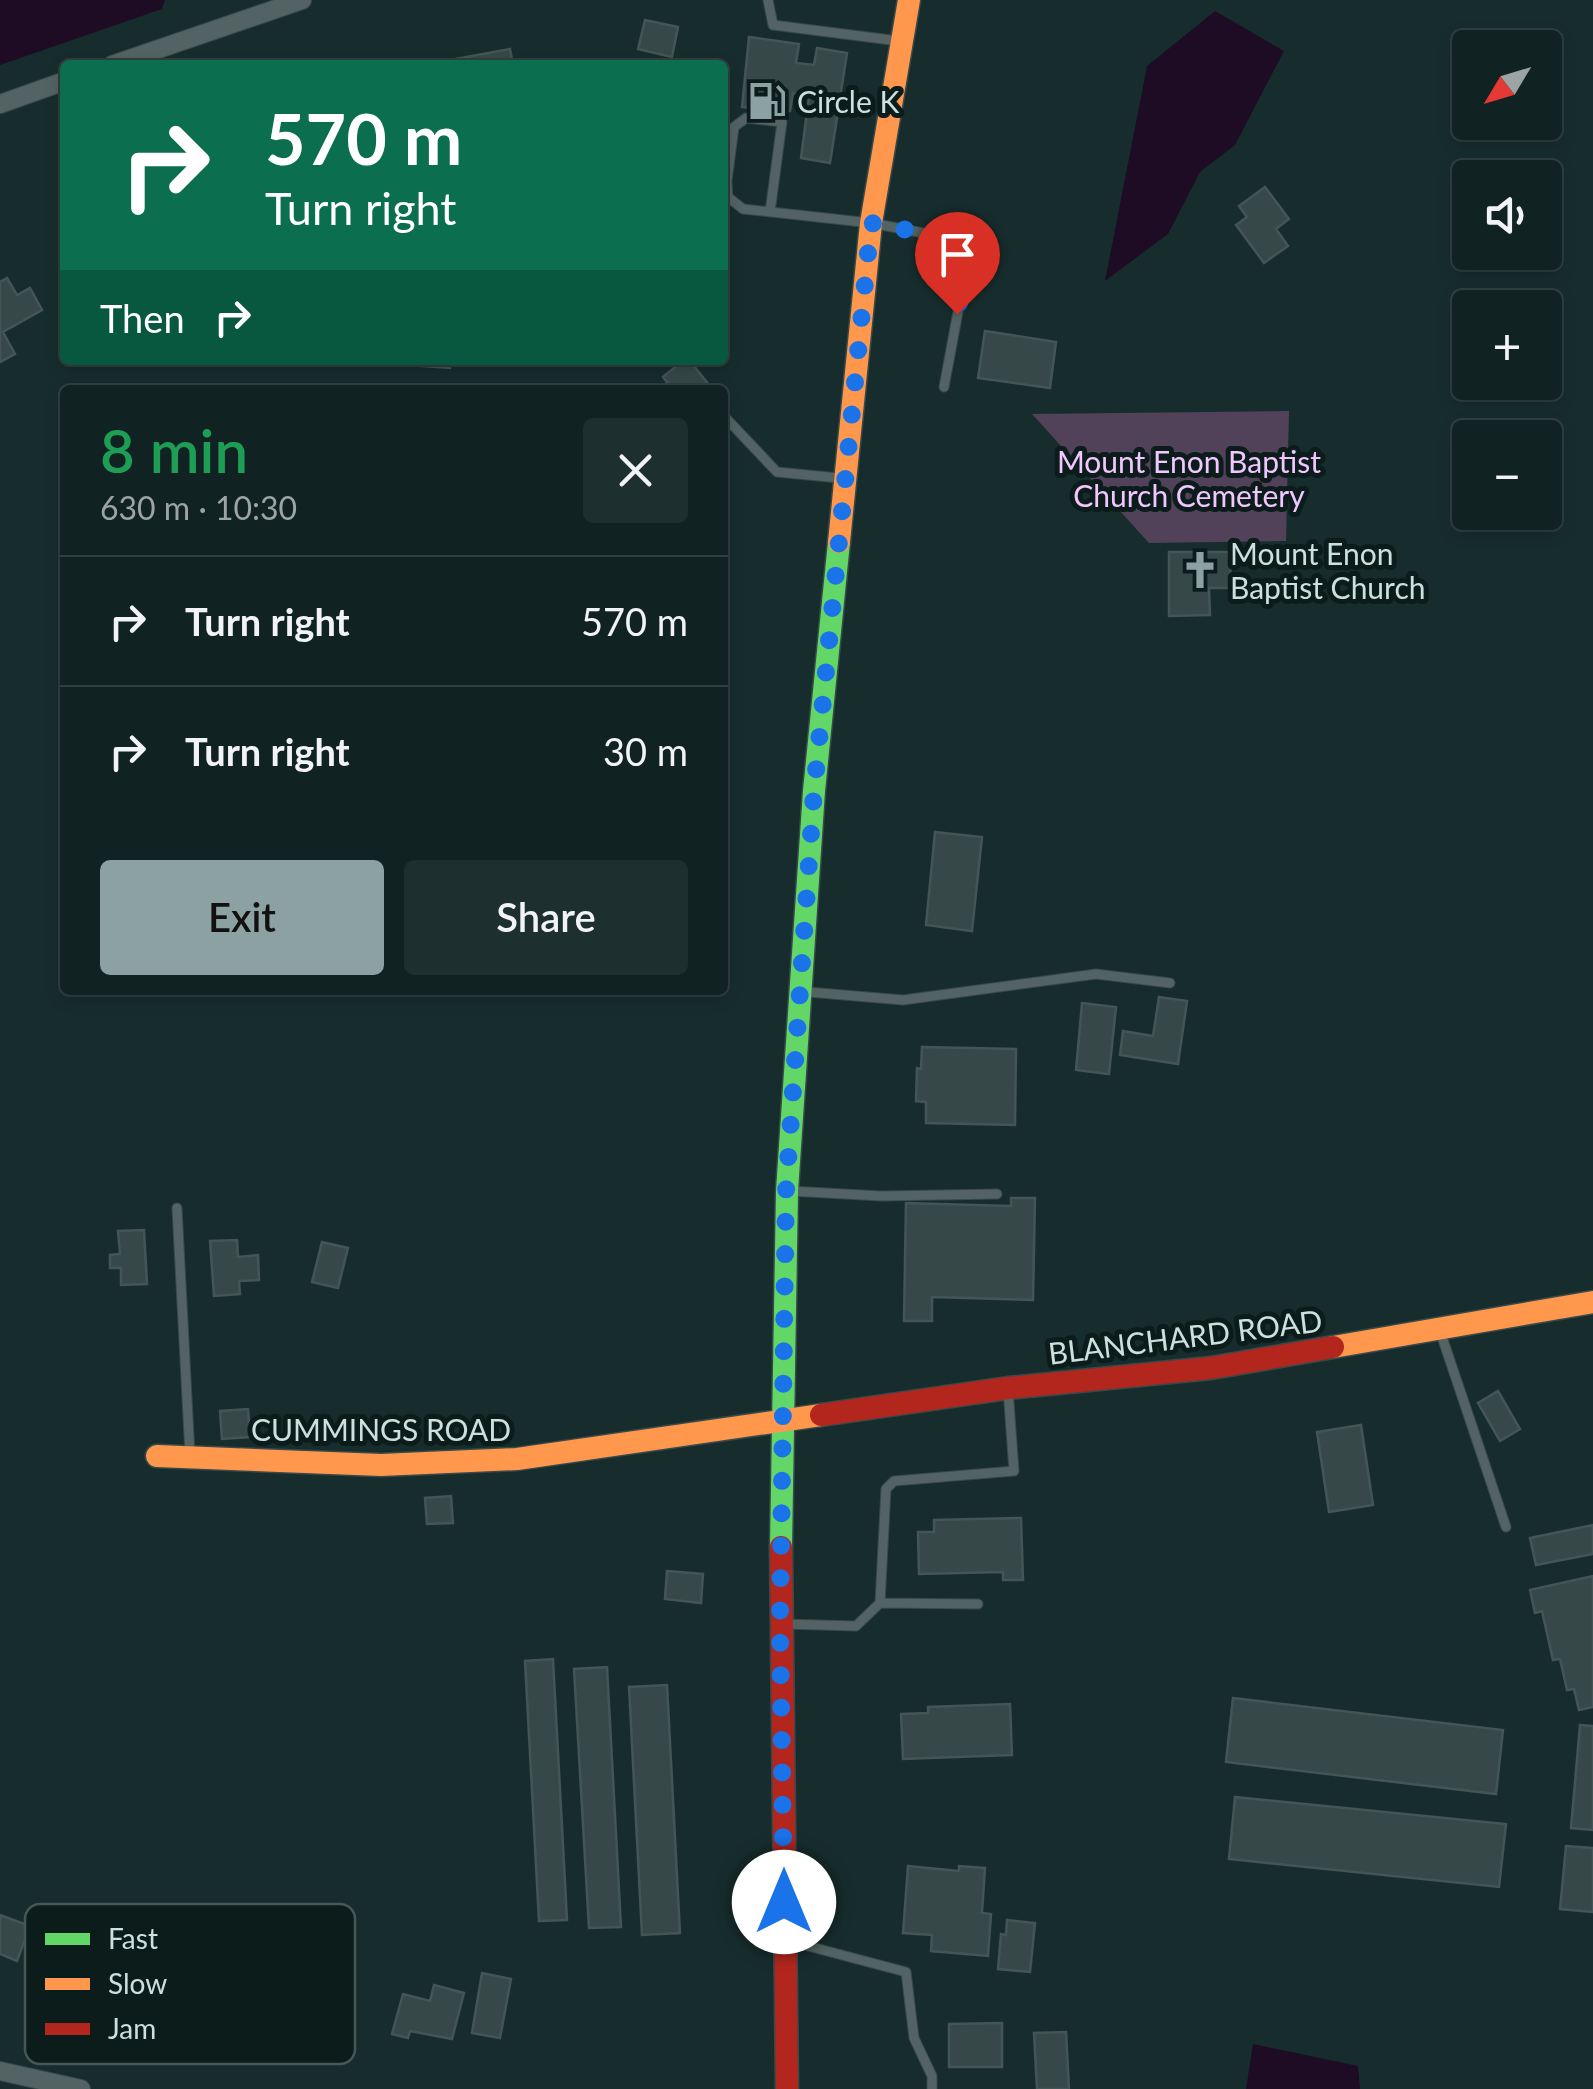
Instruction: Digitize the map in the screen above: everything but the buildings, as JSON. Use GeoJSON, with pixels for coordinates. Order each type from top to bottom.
{"type":"FeatureCollection","features":[{"type":"Feature","properties":{"kind":"main road"},"geometry":{"type":"LineString","coordinates":[[787,2089],[780,1624],[786,1191],[814,791],[871,223],[909,0]]}},
{"type":"Feature","properties":{"kind":"main road","name":"BLANCHARD ROAD"},"geometry":{"type":"LineString","coordinates":[[782,1419],[1008,1388],[1211,1368],[1593,1302]]}},
{"type":"Feature","properties":{"kind":"main road","name":"CUMMINGS ROAD"},"geometry":{"type":"LineString","coordinates":[[157,1456],[381,1464],[517,1460],[782,1419]]}},
{"type":"Feature","properties":{"kind":"street"},"geometry":{"type":"LineString","coordinates":[[127,60],[302,0]]}},
{"type":"Feature","properties":{"kind":"street"},"geometry":{"type":"LineString","coordinates":[[0,104],[60,83]]}},
{"type":"Feature","properties":{"kind":"street"},"geometry":{"type":"LineString","coordinates":[[0,2071],[81,2089]]}},
{"type":"Feature","properties":{"kind":"lane"},"geometry":{"type":"LineString","coordinates":[[768,0],[773,24],[902,41]]}},
{"type":"Feature","properties":{"kind":"lane"},"geometry":{"type":"LineString","coordinates":[[728,173],[734,127],[746,118],[782,122],[770,212]]}},
{"type":"Feature","properties":{"kind":"lane"},"geometry":{"type":"LineString","coordinates":[[728,197],[743,209],[871,223],[971,242],[944,387]]}},
{"type":"Feature","properties":{"kind":"lane"},"geometry":{"type":"LineString","coordinates":[[728,420],[776,472],[846,478]]}},
{"type":"Feature","properties":{"kind":"lane"},"geometry":{"type":"LineString","coordinates":[[800,992],[903,1000],[1096,974],[1170,983]]}},
{"type":"Feature","properties":{"kind":"lane"},"geometry":{"type":"LineString","coordinates":[[786,1191],[880,1196],[997,1194]]}},
{"type":"Feature","properties":{"kind":"lane"},"geometry":{"type":"LineString","coordinates":[[177,1208],[190,1458]]}},
{"type":"Feature","properties":{"kind":"lane"},"geometry":{"type":"LineString","coordinates":[[1439,1329],[1506,1527]]}},
{"type":"Feature","properties":{"kind":"lane"},"geometry":{"type":"LineString","coordinates":[[780,1624],[856,1626],[880,1603],[886,1489],[894,1481],[1014,1471],[1008,1388]]}},
{"type":"Feature","properties":{"kind":"lane"},"geometry":{"type":"LineString","coordinates":[[880,1603],[978,1604]]}},
{"type":"Feature","properties":{"kind":"lane"},"geometry":{"type":"LineString","coordinates":[[784,1939],[906,1972],[914,2038],[932,2076],[932,2089]]}},
{"type":"Feature","properties":{"kind":"green space","name":"Mount Enon Baptist Church Cemetery"},"geometry":{"type":"Polygon","coordinates":[[[1289,411],[1286,541],[1149,543],[1032,414],[1289,411]]]}},
{"type":"Feature","properties":{"kind":"shaded area"},"geometry":{"type":"Polygon","coordinates":[[[0,0],[165,0],[162,9],[0,65],[0,0]]]}},
{"type":"Feature","properties":{"kind":"shaded area"},"geometry":{"type":"Polygon","coordinates":[[[1215,11],[1284,51],[1235,145],[1200,172],[1168,234],[1105,281],[1147,66],[1215,11]]]}},
{"type":"Feature","properties":{"kind":"shaded area"},"geometry":{"type":"Polygon","coordinates":[[[1253,2044],[1358,2066],[1360,2089],[1246,2089],[1253,2044]]]}},
{"type":"Feature","properties":{"kind":"traffic: fast"},"geometry":{"type":"LineString","coordinates":[[781,1547],[787,1191],[814,791],[839,542]]}},
{"type":"Feature","properties":{"kind":"traffic: slow"},"geometry":{"type":"LineString","coordinates":[[839,542],[871,223],[909,0]]}},
{"type":"Feature","properties":{"kind":"traffic: slow"},"geometry":{"type":"LineString","coordinates":[[1333,1347],[1593,1302]]}},
{"type":"Feature","properties":{"kind":"traffic: slow"},"geometry":{"type":"LineString","coordinates":[[157,1456],[381,1465],[517,1459],[821,1415]]}},
{"type":"Feature","properties":{"kind":"traffic: jam"},"geometry":{"type":"LineString","coordinates":[[821,1415],[1008,1388],[1211,1368],[1333,1347]]}},
{"type":"Feature","properties":{"kind":"traffic: jam"},"geometry":{"type":"LineString","coordinates":[[781,1547],[787,2089]]}},
{"type":"Feature","properties":{"kind":"place","name":"Circle K"},"geometry":{"type":"Point","coordinates":[767,101]}},
{"type":"Feature","properties":{"kind":"place","name":"Mount Enon Baptist Church"},"geometry":{"type":"Point","coordinates":[1200,570]}},
{"type":"Feature","properties":{"kind":"route"},"geometry":{"type":"LineString","coordinates":[[784,1902],[780,1624],[786,1191],[814,791],[871,223],[971,242],[957,314]]}}]}
